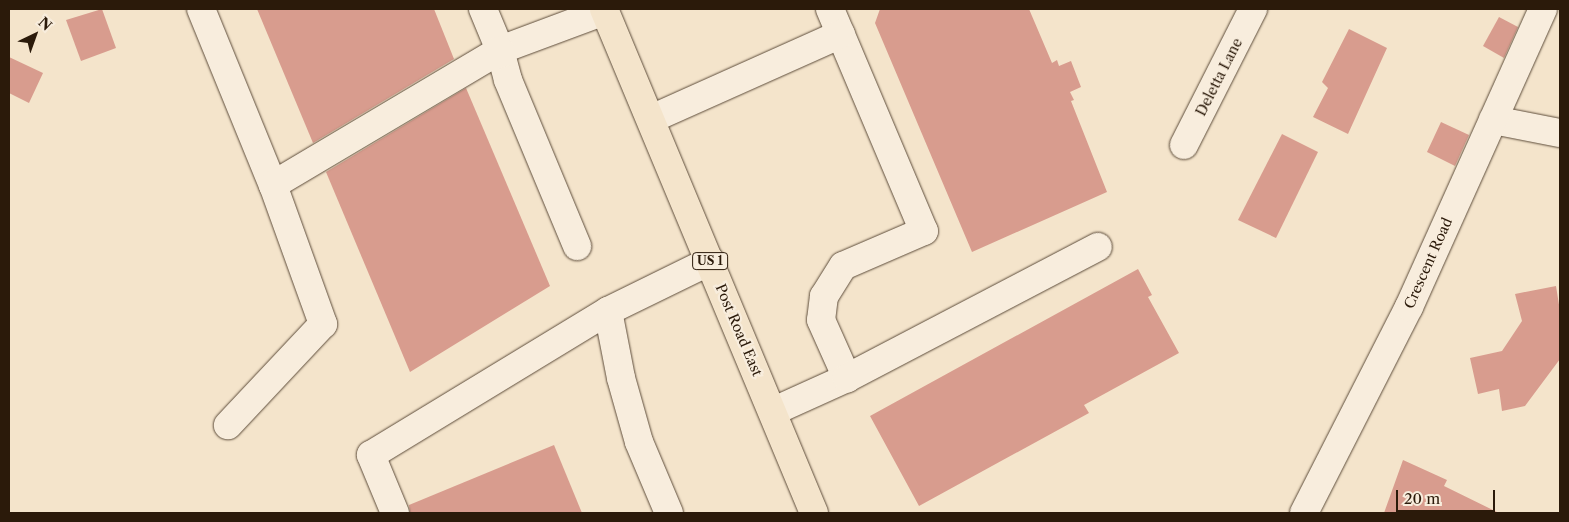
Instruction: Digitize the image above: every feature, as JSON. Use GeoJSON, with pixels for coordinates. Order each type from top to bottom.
{"type":"FeatureCollection","features":[{"type":"Feature","properties":{"kind":"main road","name":"Post Road East"},"geometry":{"type":"LineString","coordinates":[[605,10],[774,410],[814,513]]}},
{"type":"Feature","properties":{"kind":"street"},"geometry":{"type":"LineString","coordinates":[[201,9],[273,185],[322,324],[228,425]]}},
{"type":"Feature","properties":{"kind":"street"},"geometry":{"type":"LineString","coordinates":[[483,9],[500,50],[508,80],[578,246]]}},
{"type":"Feature","properties":{"kind":"street"},"geometry":{"type":"LineString","coordinates":[[830,9],[924,231],[843,266],[824,296],[821,320],[847,378]]}},
{"type":"Feature","properties":{"kind":"street","name":"Deletta Lane"},"geometry":{"type":"LineString","coordinates":[[1184,145],[1253,9]]}},
{"type":"Feature","properties":{"kind":"street","name":"Crescent Road"},"geometry":{"type":"LineString","coordinates":[[1304,513],[1409,307],[1544,9]]}},
{"type":"Feature","properties":{"kind":"street"},"geometry":{"type":"LineString","coordinates":[[273,185],[500,50],[605,10]]}},
{"type":"Feature","properties":{"kind":"street"},"geometry":{"type":"LineString","coordinates":[[651,119],[841,34]]}},
{"type":"Feature","properties":{"kind":"street"},"geometry":{"type":"LineString","coordinates":[[1493,120],[1560,133]]}},
{"type":"Feature","properties":{"kind":"street"},"geometry":{"type":"LineString","coordinates":[[774,410],[847,378],[1098,248]]}},
{"type":"Feature","properties":{"kind":"street"},"geometry":{"type":"LineString","coordinates":[[395,513],[371,455],[608,311],[710,261]]}},
{"type":"Feature","properties":{"kind":"street"},"geometry":{"type":"LineString","coordinates":[[608,311],[621,378],[639,442],[669,513]]}},
{"type":"Feature","properties":{"kind":"building"},"geometry":{"type":"Polygon","coordinates":[[[102,9],[116,48],[81,61],[66,20],[102,9]]]}},
{"type":"Feature","properties":{"kind":"building"},"geometry":{"type":"Polygon","coordinates":[[[257,9],[434,9],[454,59],[313,143],[257,9]]]}},
{"type":"Feature","properties":{"kind":"building"},"geometry":{"type":"Polygon","coordinates":[[[880,9],[1029,9],[1052,63],[1057,60],[1059,66],[1071,61],[1081,87],[1070,92],[1074,100],[1071,101],[1107,192],[972,252],[875,23],[880,9]]]}},
{"type":"Feature","properties":{"kind":"building"},"geometry":{"type":"Polygon","coordinates":[[[1499,17],[1518,27],[1504,58],[1483,46],[1499,17]]]}},
{"type":"Feature","properties":{"kind":"building"},"geometry":{"type":"Polygon","coordinates":[[[1349,29],[1387,48],[1348,134],[1313,117],[1328,88],[1322,82],[1349,29]]]}},
{"type":"Feature","properties":{"kind":"building"},"geometry":{"type":"Polygon","coordinates":[[[9,57],[43,73],[29,103],[9,93],[9,57]]]}},
{"type":"Feature","properties":{"kind":"building"},"geometry":{"type":"Polygon","coordinates":[[[466,88],[550,286],[410,372],[326,172],[466,88]]]}},
{"type":"Feature","properties":{"kind":"building"},"geometry":{"type":"Polygon","coordinates":[[[1441,122],[1469,135],[1455,166],[1427,152],[1441,122]]]}},
{"type":"Feature","properties":{"kind":"building"},"geometry":{"type":"Polygon","coordinates":[[[1282,134],[1318,152],[1276,238],[1238,220],[1282,134]]]}},
{"type":"Feature","properties":{"kind":"building"},"geometry":{"type":"Polygon","coordinates":[[[1138,269],[1152,295],[1148,297],[1179,353],[1084,405],[1089,413],[919,506],[870,416],[1138,269]]]}},
{"type":"Feature","properties":{"kind":"building"},"geometry":{"type":"Polygon","coordinates":[[[1556,286],[1560,311],[1560,359],[1525,406],[1502,411],[1499,389],[1478,394],[1470,358],[1502,351],[1522,321],[1515,294],[1556,286]]]}},
{"type":"Feature","properties":{"kind":"building"},"geometry":{"type":"Polygon","coordinates":[[[554,445],[582,513],[410,513],[409,505],[554,445]]]}},
{"type":"Feature","properties":{"kind":"building"},"geometry":{"type":"Polygon","coordinates":[[[1403,460],[1447,480],[1444,486],[1499,513],[1384,513],[1403,460]]]}}]}
